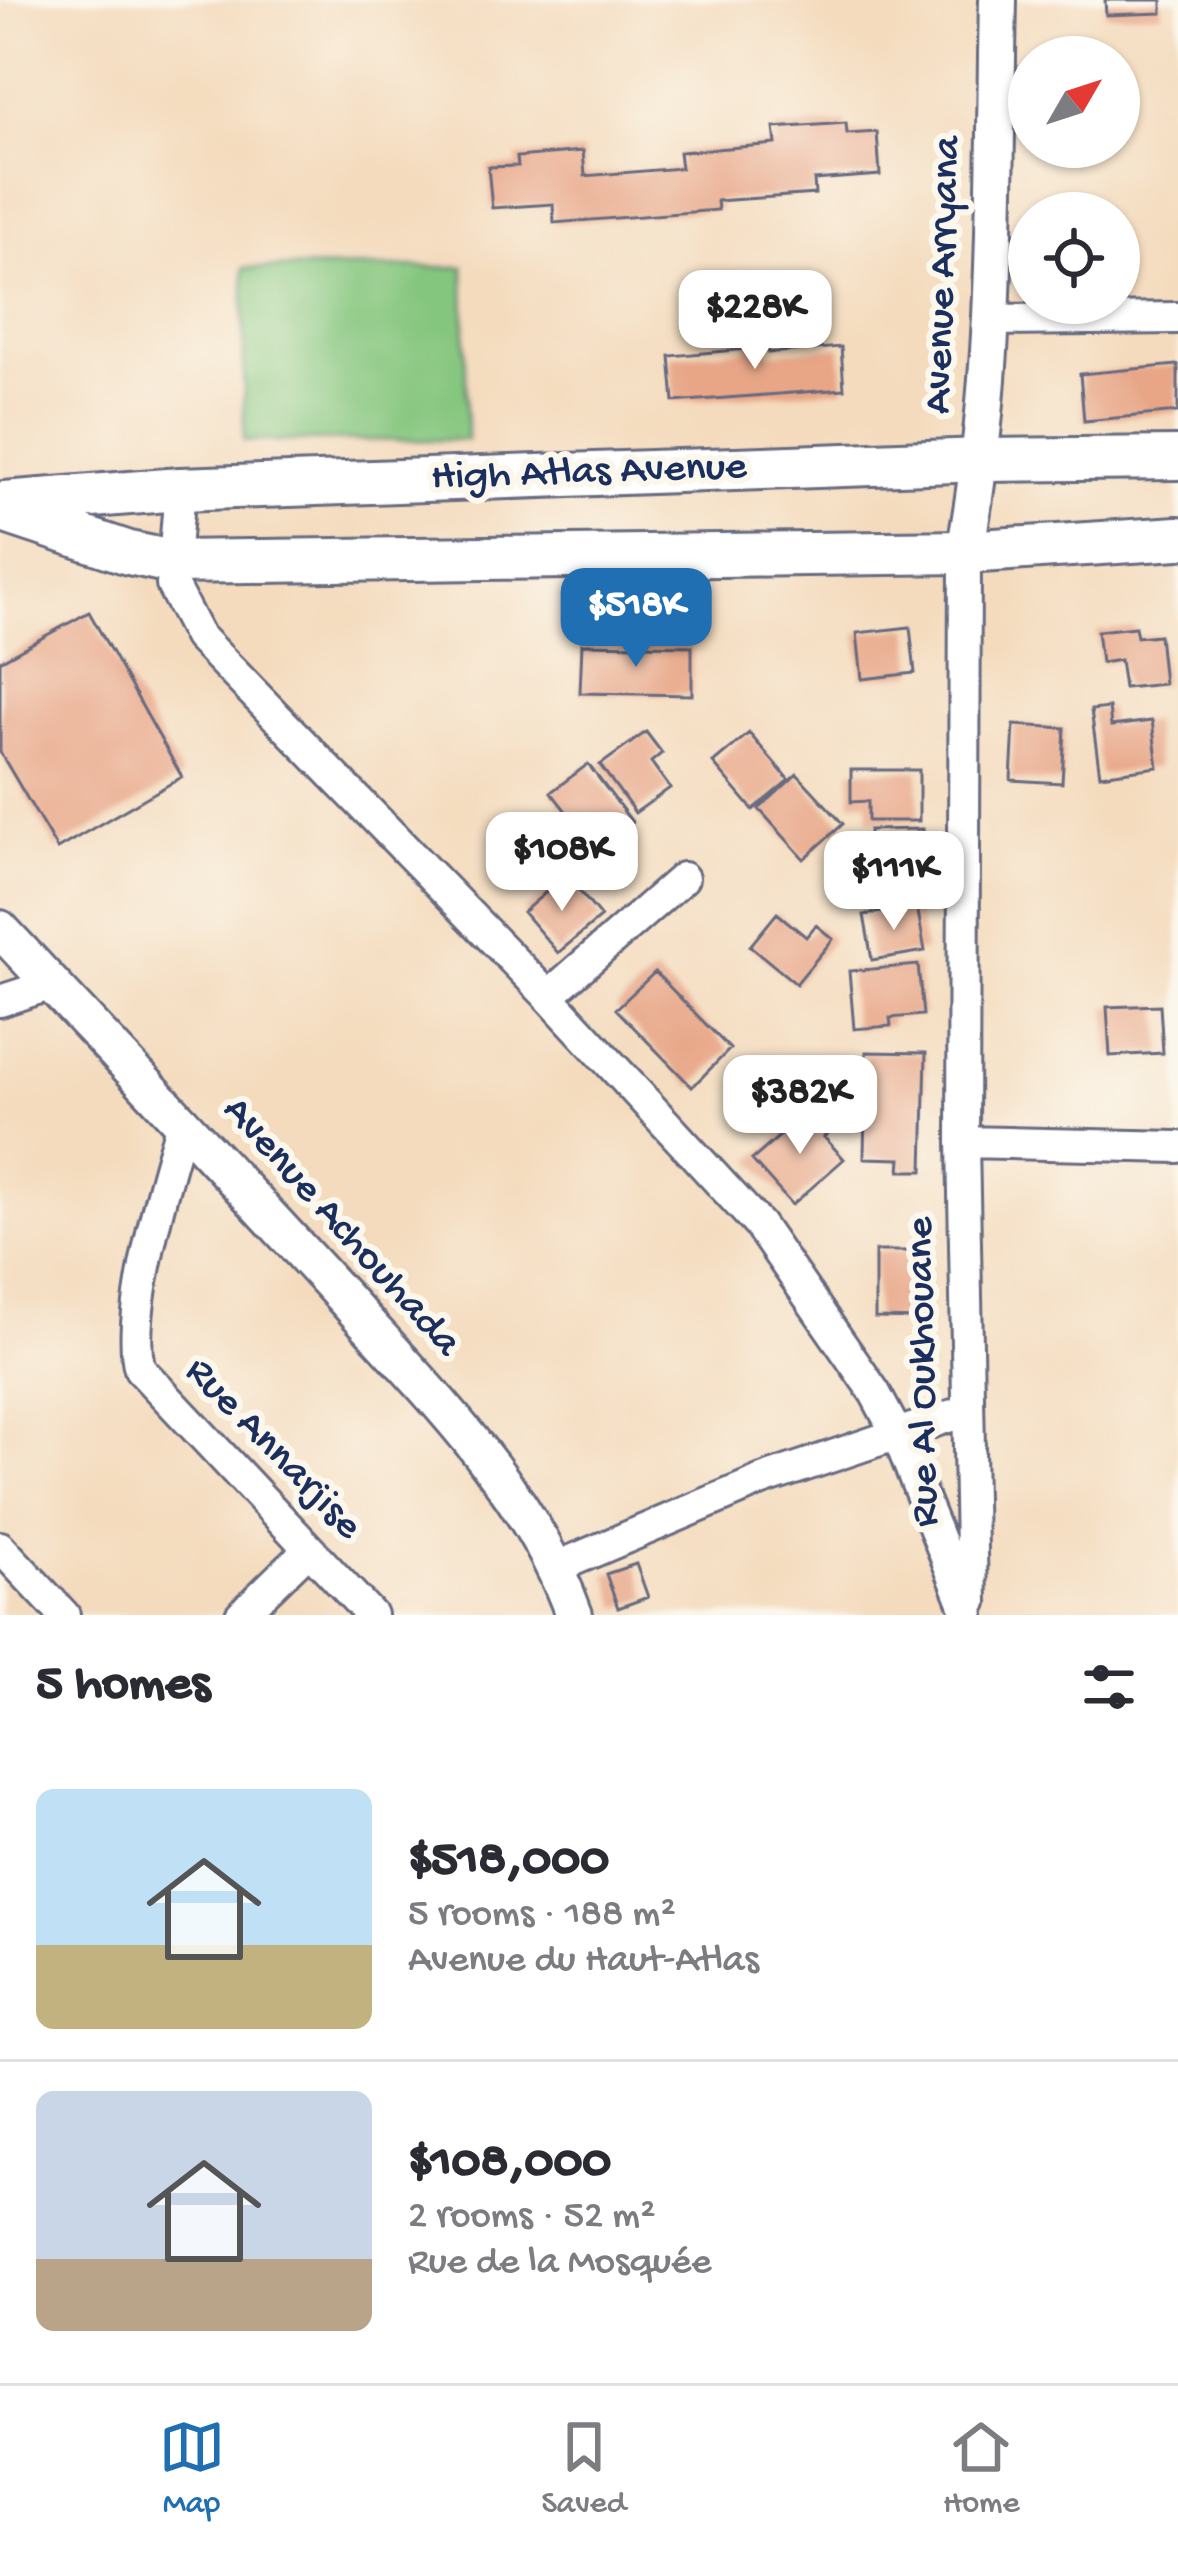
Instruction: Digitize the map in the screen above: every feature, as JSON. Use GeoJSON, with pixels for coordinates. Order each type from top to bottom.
{"type":"FeatureCollection","features":[{"type":"Feature","properties":{"kind":"main road","name":"High Atlas Avenue"},"geometry":{"type":"LineString","coordinates":[[0,507],[180,490],[982,460],[1178,458]]}},
{"type":"Feature","properties":{"kind":"main road"},"geometry":{"type":"LineString","coordinates":[[0,507],[129,553],[172,562],[965,552],[1178,538]]}},
{"type":"Feature","properties":{"kind":"street","name":"Avenue Arryana"},"geometry":{"type":"LineString","coordinates":[[965,552],[982,460],[992,320],[998,0]]}},
{"type":"Feature","properties":{"kind":"street"},"geometry":{"type":"LineString","coordinates":[[992,320],[1178,317]]}},
{"type":"Feature","properties":{"kind":"street"},"geometry":{"type":"LineString","coordinates":[[180,490],[172,584],[199,637],[548,996],[759,1225],[875,1393],[897,1434],[971,1615]]}},
{"type":"Feature","properties":{"kind":"street","name":"Rue Al Oukhouane"},"geometry":{"type":"LineString","coordinates":[[965,552],[963,1142],[971,1615]]}},
{"type":"Feature","properties":{"kind":"street"},"geometry":{"type":"LineString","coordinates":[[548,996],[683,878]]}},
{"type":"Feature","properties":{"kind":"street","name":"Avenue Achouhada"},"geometry":{"type":"LineString","coordinates":[[0,929],[183,1120],[426,1390],[506,1488],[557,1567],[574,1615]]}},
{"type":"Feature","properties":{"kind":"street"},"geometry":{"type":"LineString","coordinates":[[0,1000],[52,985]]}},
{"type":"Feature","properties":{"kind":"street","name":"Rue Annarjise"},"geometry":{"type":"LineString","coordinates":[[183,1120],[158,1210],[135,1336],[136,1357],[147,1379],[371,1615]]}},
{"type":"Feature","properties":{"kind":"street"},"geometry":{"type":"LineString","coordinates":[[963,1142],[1178,1147]]}},
{"type":"Feature","properties":{"kind":"street"},"geometry":{"type":"LineString","coordinates":[[557,1567],[762,1480],[968,1410]]}},
{"type":"Feature","properties":{"kind":"street"},"geometry":{"type":"LineString","coordinates":[[0,1546],[64,1615]]}},
{"type":"Feature","properties":{"kind":"street"},"geometry":{"type":"LineString","coordinates":[[242,1615],[309,1549]]}},
{"type":"Feature","properties":{"kind":"green space"},"geometry":{"type":"Polygon","coordinates":[[[464,267],[467,440],[244,441],[244,268],[464,267]]]}},
{"type":"Feature","properties":{"kind":"building"},"geometry":{"type":"Polygon","coordinates":[[[1105,0],[1162,0],[1162,13],[1106,15],[1105,0]]]}},
{"type":"Feature","properties":{"kind":"building"},"geometry":{"type":"Polygon","coordinates":[[[846,123],[847,134],[877,132],[880,175],[814,180],[815,194],[717,201],[718,210],[554,223],[553,204],[492,208],[488,167],[518,166],[517,157],[583,151],[585,176],[681,168],[679,152],[776,144],[774,128],[846,123]]]}},
{"type":"Feature","properties":{"kind":"building"},"geometry":{"type":"Polygon","coordinates":[[[766,327],[768,353],[841,347],[844,389],[674,402],[670,356],[748,349],[746,329],[766,327]]]}},
{"type":"Feature","properties":{"kind":"building"},"geometry":{"type":"Polygon","coordinates":[[[1178,365],[1178,412],[1084,421],[1080,374],[1178,365]]]}},
{"type":"Feature","properties":{"kind":"building"},"geometry":{"type":"Polygon","coordinates":[[[89,612],[182,777],[57,849],[0,752],[0,661],[89,612]]]}},
{"type":"Feature","properties":{"kind":"building"},"geometry":{"type":"Polygon","coordinates":[[[910,627],[915,673],[862,679],[857,633],[910,627]]]}},
{"type":"Feature","properties":{"kind":"building"},"geometry":{"type":"Polygon","coordinates":[[[1135,627],[1137,637],[1159,635],[1164,684],[1124,688],[1120,660],[1101,663],[1097,631],[1135,627]]]}},
{"type":"Feature","properties":{"kind":"building"},"geometry":{"type":"Polygon","coordinates":[[[582,644],[692,646],[692,695],[580,693],[582,644]]]}},
{"type":"Feature","properties":{"kind":"building"},"geometry":{"type":"Polygon","coordinates":[[[1109,708],[1111,726],[1152,721],[1158,767],[1100,775],[1091,710],[1109,708]]]}},
{"type":"Feature","properties":{"kind":"building"},"geometry":{"type":"Polygon","coordinates":[[[1014,725],[1065,728],[1062,783],[1011,780],[1014,725]]]}},
{"type":"Feature","properties":{"kind":"building"},"geometry":{"type":"Polygon","coordinates":[[[646,732],[662,753],[651,762],[670,788],[635,813],[600,765],[646,732]]]}},
{"type":"Feature","properties":{"kind":"building"},"geometry":{"type":"Polygon","coordinates":[[[749,733],[789,780],[753,810],[713,763],[749,733]]]}},
{"type":"Feature","properties":{"kind":"building"},"geometry":{"type":"Polygon","coordinates":[[[588,764],[632,822],[596,850],[551,792],[588,764]]]}},
{"type":"Feature","properties":{"kind":"building"},"geometry":{"type":"Polygon","coordinates":[[[851,770],[919,770],[919,821],[868,821],[868,801],[851,802],[851,770]]]}},
{"type":"Feature","properties":{"kind":"building"},"geometry":{"type":"Polygon","coordinates":[[[797,774],[843,824],[804,859],[759,809],[797,774]]]}},
{"type":"Feature","properties":{"kind":"building"},"geometry":{"type":"Polygon","coordinates":[[[923,829],[925,877],[871,878],[869,830],[923,829]]]}},
{"type":"Feature","properties":{"kind":"building"},"geometry":{"type":"Polygon","coordinates":[[[566,875],[601,917],[558,953],[523,912],[566,875]]]}},
{"type":"Feature","properties":{"kind":"building"},"geometry":{"type":"Polygon","coordinates":[[[917,906],[925,951],[872,960],[864,915],[917,906]]]}},
{"type":"Feature","properties":{"kind":"building"},"geometry":{"type":"Polygon","coordinates":[[[777,913],[806,937],[816,925],[833,939],[796,984],[750,946],[777,913]]]}},
{"type":"Feature","properties":{"kind":"building"},"geometry":{"type":"Polygon","coordinates":[[[918,965],[923,1015],[890,1018],[891,1026],[854,1029],[849,971],[918,965]]]}},
{"type":"Feature","properties":{"kind":"building"},"geometry":{"type":"Polygon","coordinates":[[[655,972],[730,1049],[692,1087],[616,1009],[655,972]]]}},
{"type":"Feature","properties":{"kind":"building"},"geometry":{"type":"Polygon","coordinates":[[[1160,1005],[1163,1053],[1110,1056],[1107,1007],[1160,1005]]]}},
{"type":"Feature","properties":{"kind":"building"},"geometry":{"type":"Polygon","coordinates":[[[866,1052],[926,1053],[923,1171],[900,1171],[901,1159],[864,1158],[866,1052]]]}},
{"type":"Feature","properties":{"kind":"building"},"geometry":{"type":"Polygon","coordinates":[[[814,1106],[833,1129],[824,1137],[844,1159],[792,1205],[752,1160],[814,1106]]]}},
{"type":"Feature","properties":{"kind":"building"},"geometry":{"type":"Polygon","coordinates":[[[875,1251],[928,1251],[928,1319],[875,1318],[875,1251]]]}},
{"type":"Feature","properties":{"kind":"building"},"geometry":{"type":"Polygon","coordinates":[[[636,1564],[648,1597],[618,1608],[606,1574],[636,1564]]]}}]}
